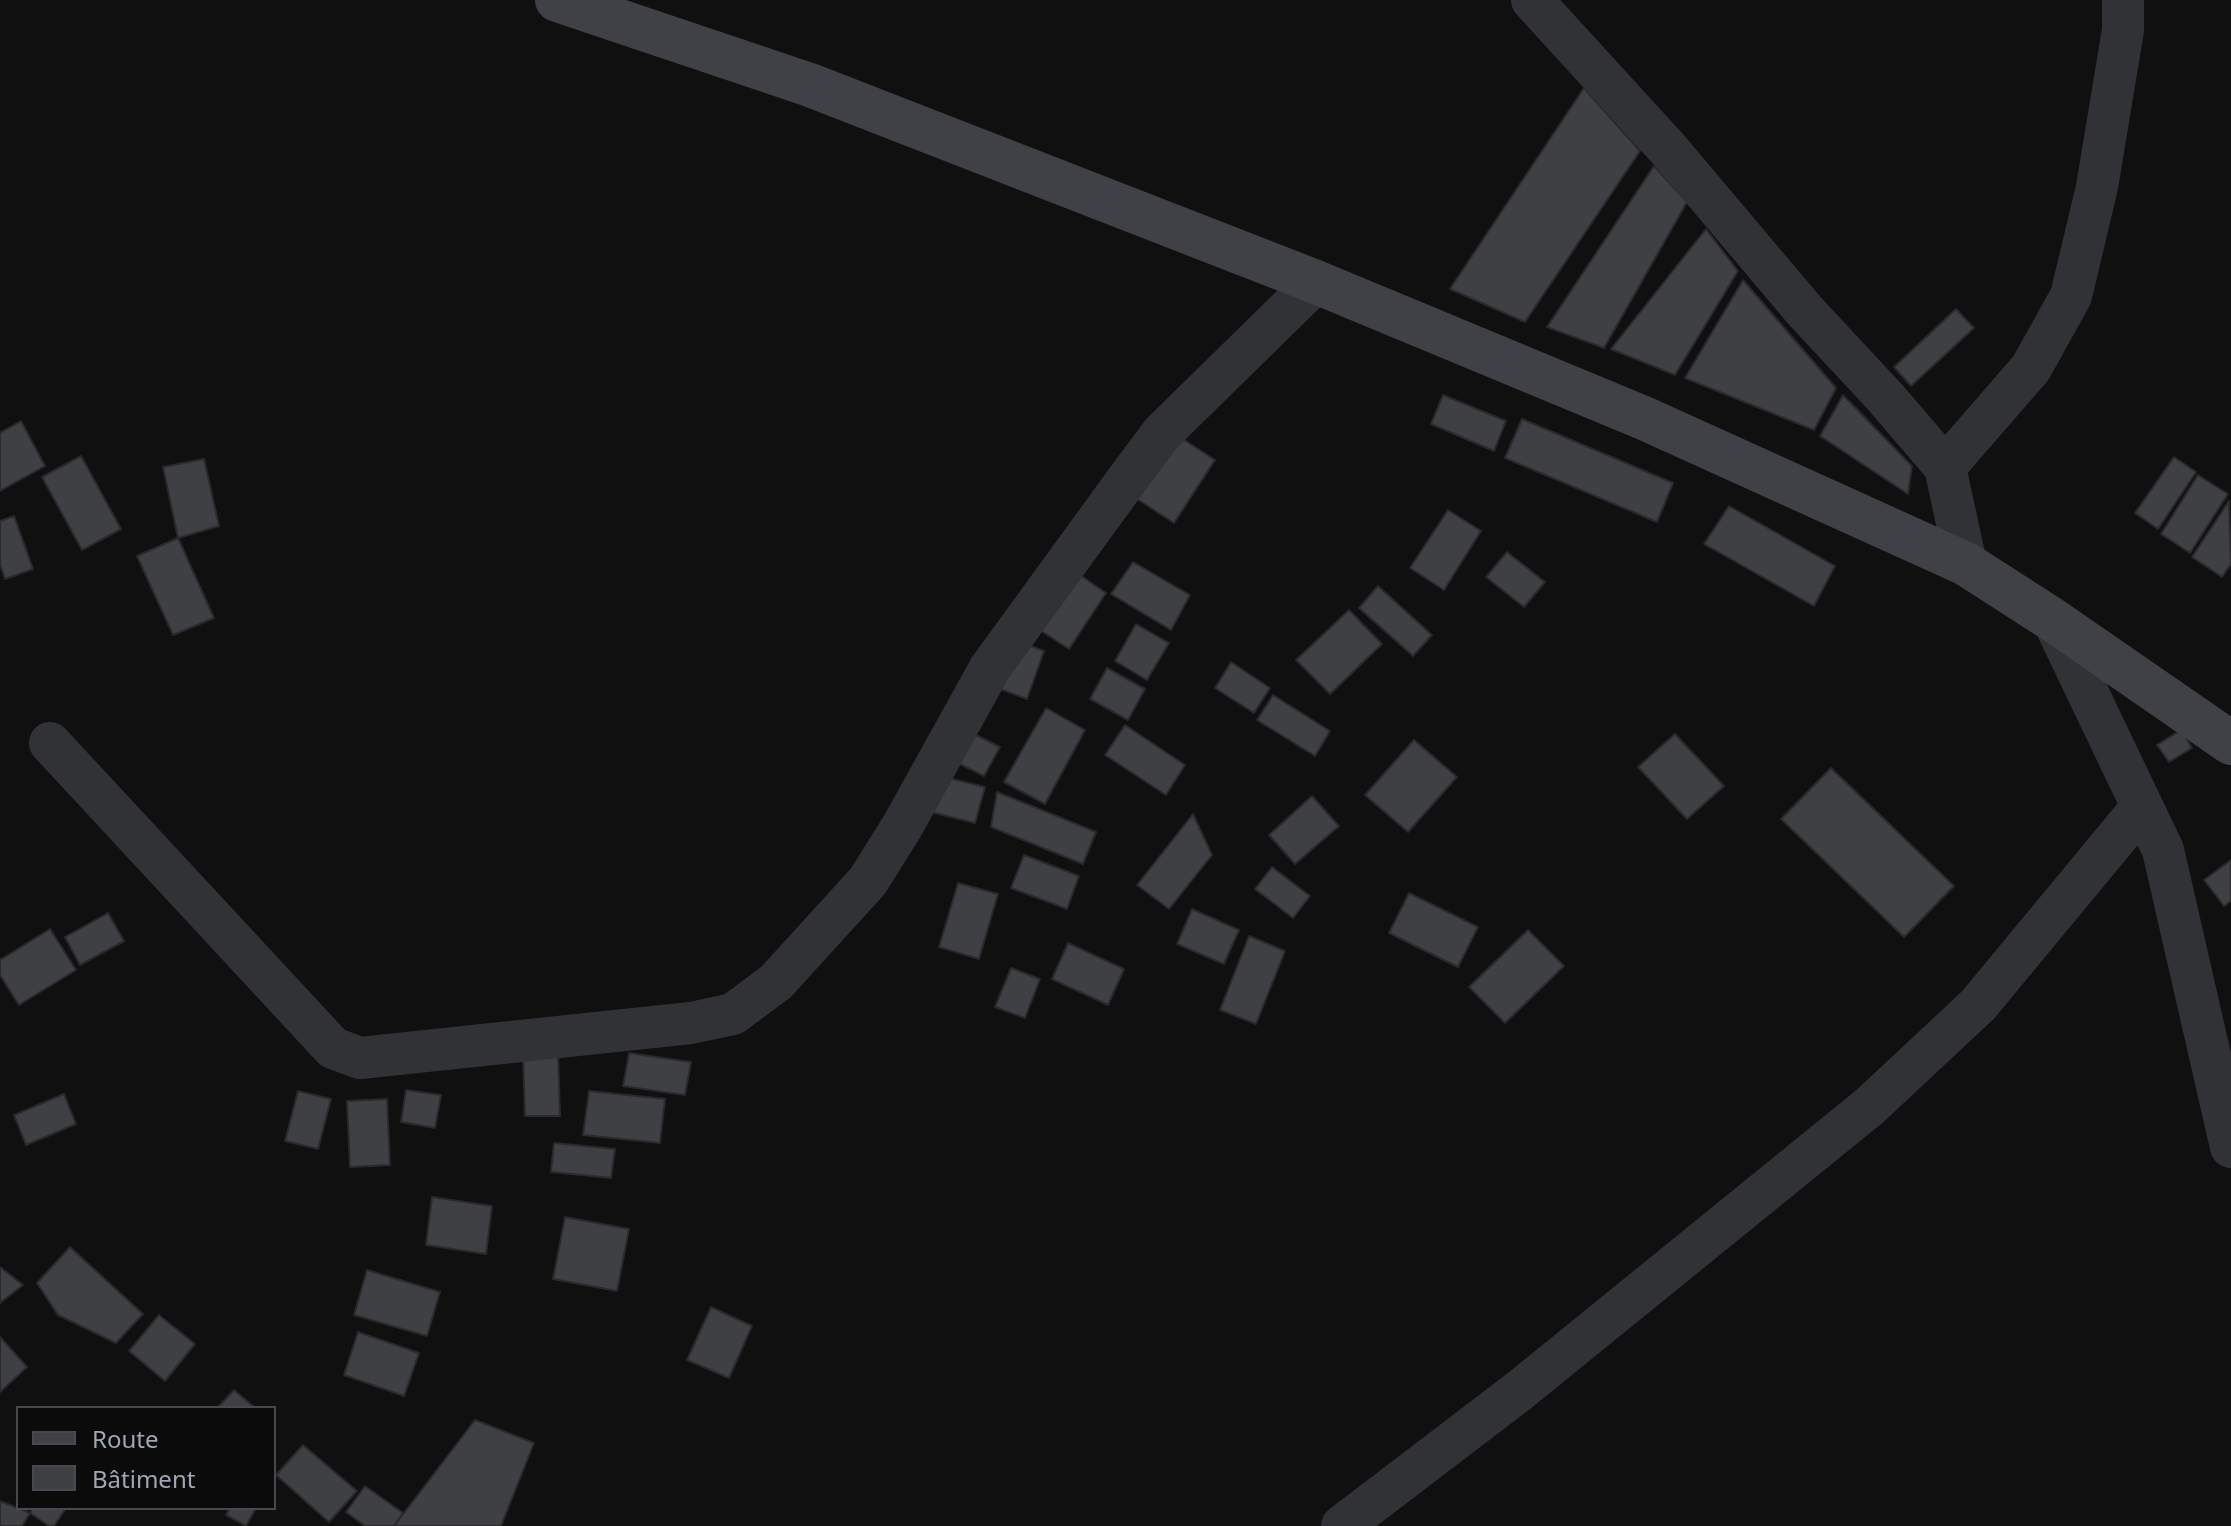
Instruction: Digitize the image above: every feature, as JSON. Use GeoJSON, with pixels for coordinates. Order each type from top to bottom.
{"type":"FeatureCollection","features":[{"type":"Feature","properties":{"kind":"street"},"geometry":{"type":"LineString","coordinates":[[557,0],[810,85],[1316,282],[1646,419],[1966,564],[2231,743]]}},
{"type":"Feature","properties":{"kind":"street"},"geometry":{"type":"LineString","coordinates":[[1532,0],[1669,150],[1804,310],[1945,467],[1966,564]]}},
{"type":"Feature","properties":{"kind":"street"},"geometry":{"type":"LineString","coordinates":[[1945,467],[2031,368],[2071,296],[2097,187],[2123,30],[2123,0]]}},
{"type":"Feature","properties":{"kind":"street"},"geometry":{"type":"LineString","coordinates":[[50,743],[333,1048],[360,1058],[691,1023],[733,1014],[776,982],[868,881],[903,825],[990,668],[1162,433],[1316,282]]}},
{"type":"Feature","properties":{"kind":"street"},"geometry":{"type":"LineString","coordinates":[[2053,620],[2163,850],[2231,1147]]}},
{"type":"Feature","properties":{"kind":"street"},"geometry":{"type":"LineString","coordinates":[[1342,1526],[1519,1391],[1870,1106],[1978,1005],[2142,807]]}},
{"type":"Feature","properties":{"kind":"building"},"geometry":{"type":"Polygon","coordinates":[[[1584,88],[1640,151],[1525,322],[1450,289],[1584,88]]]}},
{"type":"Feature","properties":{"kind":"building"},"geometry":{"type":"Polygon","coordinates":[[[1654,166],[1687,202],[1604,348],[1547,327],[1654,166]]]}},
{"type":"Feature","properties":{"kind":"building"},"geometry":{"type":"Polygon","coordinates":[[[1706,229],[1738,271],[1675,375],[1611,349],[1706,229]]]}},
{"type":"Feature","properties":{"kind":"building"},"geometry":{"type":"Polygon","coordinates":[[[1743,280],[1836,388],[1814,430],[1685,378],[1743,280]]]}},
{"type":"Feature","properties":{"kind":"building"},"geometry":{"type":"Polygon","coordinates":[[[1956,309],[1974,328],[1911,386],[1894,367],[1956,309]]]}},
{"type":"Feature","properties":{"kind":"building"},"geometry":{"type":"Polygon","coordinates":[[[1443,395],[1506,421],[1494,451],[1431,424],[1443,395]]]}},
{"type":"Feature","properties":{"kind":"building"},"geometry":{"type":"Polygon","coordinates":[[[1843,395],[1912,466],[1908,494],[1820,436],[1843,395]]]}},
{"type":"Feature","properties":{"kind":"building"},"geometry":{"type":"Polygon","coordinates":[[[1522,419],[1673,483],[1657,522],[1505,458],[1522,419]]]}},
{"type":"Feature","properties":{"kind":"building"},"geometry":{"type":"Polygon","coordinates":[[[21,421],[45,466],[0,491],[0,433],[21,421]]]}},
{"type":"Feature","properties":{"kind":"building"},"geometry":{"type":"Polygon","coordinates":[[[1175,434],[1215,460],[1174,523],[1134,497],[1175,434]]]}},
{"type":"Feature","properties":{"kind":"building"},"geometry":{"type":"Polygon","coordinates":[[[81,456],[121,529],[82,550],[42,477],[81,456]]]}},
{"type":"Feature","properties":{"kind":"building"},"geometry":{"type":"Polygon","coordinates":[[[2174,457],[2196,472],[2158,529],[2135,513],[2174,457]]]}},
{"type":"Feature","properties":{"kind":"building"},"geometry":{"type":"Polygon","coordinates":[[[204,459],[219,526],[178,538],[163,467],[204,459]]]}},
{"type":"Feature","properties":{"kind":"building"},"geometry":{"type":"Polygon","coordinates":[[[2198,475],[2228,494],[2190,553],[2161,534],[2198,475]]]}},
{"type":"Feature","properties":{"kind":"building"},"geometry":{"type":"Polygon","coordinates":[[[2229,501],[2231,564],[2222,577],[2192,557],[2229,501]]]}},
{"type":"Feature","properties":{"kind":"building"},"geometry":{"type":"Polygon","coordinates":[[[1729,506],[1835,566],[1814,606],[1704,544],[1729,506]]]}},
{"type":"Feature","properties":{"kind":"building"},"geometry":{"type":"Polygon","coordinates":[[[1448,510],[1481,531],[1444,590],[1410,568],[1448,510]]]}},
{"type":"Feature","properties":{"kind":"building"},"geometry":{"type":"Polygon","coordinates":[[[14,516],[33,569],[5,579],[0,564],[0,521],[14,516]]]}},
{"type":"Feature","properties":{"kind":"building"},"geometry":{"type":"Polygon","coordinates":[[[178,538],[214,618],[173,635],[137,556],[178,538]]]}},
{"type":"Feature","properties":{"kind":"building"},"geometry":{"type":"Polygon","coordinates":[[[1507,552],[1545,582],[1524,607],[1486,577],[1507,552]]]}},
{"type":"Feature","properties":{"kind":"building"},"geometry":{"type":"Polygon","coordinates":[[[1133,562],[1190,595],[1171,630],[1111,594],[1133,562]]]}},
{"type":"Feature","properties":{"kind":"building"},"geometry":{"type":"Polygon","coordinates":[[[1070,568],[1106,593],[1069,649],[1032,625],[1070,568]]]}},
{"type":"Feature","properties":{"kind":"building"},"geometry":{"type":"Polygon","coordinates":[[[1378,586],[1432,635],[1413,656],[1359,608],[1378,586]]]}},
{"type":"Feature","properties":{"kind":"building"},"geometry":{"type":"Polygon","coordinates":[[[1349,610],[1382,644],[1330,694],[1296,660],[1349,610]]]}},
{"type":"Feature","properties":{"kind":"building"},"geometry":{"type":"Polygon","coordinates":[[[1136,624],[1169,643],[1147,680],[1115,661],[1136,624]]]}},
{"type":"Feature","properties":{"kind":"building"},"geometry":{"type":"Polygon","coordinates":[[[1013,639],[1044,651],[1027,699],[995,687],[1013,639]]]}},
{"type":"Feature","properties":{"kind":"building"},"geometry":{"type":"Polygon","coordinates":[[[1231,662],[1270,688],[1254,713],[1215,688],[1231,662]]]}},
{"type":"Feature","properties":{"kind":"building"},"geometry":{"type":"Polygon","coordinates":[[[1107,668],[1145,689],[1128,720],[1090,699],[1107,668]]]}},
{"type":"Feature","properties":{"kind":"building"},"geometry":{"type":"Polygon","coordinates":[[[1273,695],[1330,731],[1315,756],[1257,720],[1273,695]]]}},
{"type":"Feature","properties":{"kind":"building"},"geometry":{"type":"Polygon","coordinates":[[[1046,708],[1085,730],[1045,804],[1004,782],[1046,708]]]}},
{"type":"Feature","properties":{"kind":"building"},"geometry":{"type":"Polygon","coordinates":[[[1125,725],[1185,765],[1166,795],[1105,755],[1125,725]]]}},
{"type":"Feature","properties":{"kind":"building"},"geometry":{"type":"Polygon","coordinates":[[[966,730],[1000,747],[984,776],[950,759],[966,730]]]}},
{"type":"Feature","properties":{"kind":"building"},"geometry":{"type":"Polygon","coordinates":[[[2181,730],[2192,748],[2169,762],[2157,745],[2181,730]]]}},
{"type":"Feature","properties":{"kind":"building"},"geometry":{"type":"Polygon","coordinates":[[[1675,734],[1724,786],[1687,819],[1638,767],[1675,734]]]}},
{"type":"Feature","properties":{"kind":"building"},"geometry":{"type":"Polygon","coordinates":[[[1414,740],[1457,777],[1408,832],[1365,795],[1414,740]]]}},
{"type":"Feature","properties":{"kind":"building"},"geometry":{"type":"Polygon","coordinates":[[[1831,768],[1954,886],[1904,937],[1781,819],[1831,768]]]}},
{"type":"Feature","properties":{"kind":"building"},"geometry":{"type":"Polygon","coordinates":[[[932,774],[985,787],[975,823],[923,810],[932,774]]]}},
{"type":"Feature","properties":{"kind":"building"},"geometry":{"type":"Polygon","coordinates":[[[997,792],[1096,832],[1083,864],[991,827],[997,792]]]}},
{"type":"Feature","properties":{"kind":"building"},"geometry":{"type":"Polygon","coordinates":[[[1312,796],[1339,826],[1295,864],[1269,835],[1312,796]]]}},
{"type":"Feature","properties":{"kind":"building"},"geometry":{"type":"Polygon","coordinates":[[[1193,814],[1212,855],[1169,909],[1137,885],[1193,814]]]}},
{"type":"Feature","properties":{"kind":"building"},"geometry":{"type":"Polygon","coordinates":[[[1024,855],[1079,876],[1067,909],[1011,888],[1024,855]]]}},
{"type":"Feature","properties":{"kind":"building"},"geometry":{"type":"Polygon","coordinates":[[[2231,860],[2231,901],[2224,906],[2204,880],[2231,860]]]}},
{"type":"Feature","properties":{"kind":"building"},"geometry":{"type":"Polygon","coordinates":[[[1272,867],[1310,896],[1293,918],[1255,889],[1272,867]]]}},
{"type":"Feature","properties":{"kind":"building"},"geometry":{"type":"Polygon","coordinates":[[[958,883],[998,894],[979,959],[939,947],[958,883]]]}},
{"type":"Feature","properties":{"kind":"building"},"geometry":{"type":"Polygon","coordinates":[[[1409,893],[1478,927],[1458,967],[1389,933],[1409,893]]]}},
{"type":"Feature","properties":{"kind":"building"},"geometry":{"type":"Polygon","coordinates":[[[1192,909],[1239,930],[1224,964],[1177,944],[1192,909]]]}},
{"type":"Feature","properties":{"kind":"building"},"geometry":{"type":"Polygon","coordinates":[[[108,913],[124,941],[80,965],[65,937],[108,913]]]}},
{"type":"Feature","properties":{"kind":"building"},"geometry":{"type":"Polygon","coordinates":[[[50,929],[76,970],[19,1005],[0,975],[0,960],[50,929]]]}},
{"type":"Feature","properties":{"kind":"building"},"geometry":{"type":"Polygon","coordinates":[[[1528,930],[1564,966],[1505,1023],[1469,987],[1528,930]]]}},
{"type":"Feature","properties":{"kind":"building"},"geometry":{"type":"Polygon","coordinates":[[[1249,936],[1285,951],[1256,1024],[1220,1010],[1249,936]]]}},
{"type":"Feature","properties":{"kind":"building"},"geometry":{"type":"Polygon","coordinates":[[[1068,943],[1124,969],[1108,1005],[1052,979],[1068,943]]]}},
{"type":"Feature","properties":{"kind":"building"},"geometry":{"type":"Polygon","coordinates":[[[1011,968],[1040,979],[1025,1018],[995,1007],[1011,968]]]}},
{"type":"Feature","properties":{"kind":"building"},"geometry":{"type":"Polygon","coordinates":[[[558,1053],[560,1116],[525,1116],[523,1054],[558,1053]]]}},
{"type":"Feature","properties":{"kind":"building"},"geometry":{"type":"Polygon","coordinates":[[[629,1053],[691,1062],[685,1095],[623,1086],[629,1053]]]}},
{"type":"Feature","properties":{"kind":"building"},"geometry":{"type":"Polygon","coordinates":[[[406,1090],[441,1095],[435,1128],[401,1122],[406,1090]]]}},
{"type":"Feature","properties":{"kind":"building"},"geometry":{"type":"Polygon","coordinates":[[[298,1091],[331,1099],[318,1149],[285,1141],[298,1091]]]}},
{"type":"Feature","properties":{"kind":"building"},"geometry":{"type":"Polygon","coordinates":[[[589,1091],[665,1099],[660,1143],[583,1135],[589,1091]]]}},
{"type":"Feature","properties":{"kind":"building"},"geometry":{"type":"Polygon","coordinates":[[[64,1094],[76,1124],[26,1145],[14,1115],[64,1094]]]}},
{"type":"Feature","properties":{"kind":"building"},"geometry":{"type":"Polygon","coordinates":[[[387,1099],[390,1165],[350,1167],[347,1101],[387,1099]]]}},
{"type":"Feature","properties":{"kind":"building"},"geometry":{"type":"Polygon","coordinates":[[[554,1143],[615,1149],[611,1178],[551,1172],[554,1143]]]}},
{"type":"Feature","properties":{"kind":"building"},"geometry":{"type":"Polygon","coordinates":[[[432,1197],[492,1206],[486,1254],[426,1245],[432,1197]]]}},
{"type":"Feature","properties":{"kind":"building"},"geometry":{"type":"Polygon","coordinates":[[[565,1217],[629,1229],[617,1291],[553,1279],[565,1217]]]}},
{"type":"Feature","properties":{"kind":"building"},"geometry":{"type":"Polygon","coordinates":[[[70,1247],[143,1314],[116,1343],[58,1315],[37,1283],[70,1247]]]}},
{"type":"Feature","properties":{"kind":"building"},"geometry":{"type":"Polygon","coordinates":[[[0,1267],[23,1285],[0,1303],[0,1267]]]}},
{"type":"Feature","properties":{"kind":"building"},"geometry":{"type":"Polygon","coordinates":[[[367,1270],[440,1292],[427,1336],[354,1315],[367,1270]]]}},
{"type":"Feature","properties":{"kind":"building"},"geometry":{"type":"Polygon","coordinates":[[[711,1307],[752,1326],[729,1378],[687,1360],[711,1307]]]}},
{"type":"Feature","properties":{"kind":"building"},"geometry":{"type":"Polygon","coordinates":[[[159,1315],[195,1344],[165,1381],[129,1351],[159,1315]]]}},
{"type":"Feature","properties":{"kind":"building"},"geometry":{"type":"Polygon","coordinates":[[[358,1332],[419,1353],[404,1396],[344,1375],[358,1332]]]}},
{"type":"Feature","properties":{"kind":"building"},"geometry":{"type":"Polygon","coordinates":[[[0,1337],[27,1367],[0,1392],[0,1337]]]}},
{"type":"Feature","properties":{"kind":"building"},"geometry":{"type":"Polygon","coordinates":[[[234,1390],[253,1406],[219,1406],[234,1390]]]}},
{"type":"Feature","properties":{"kind":"building"},"geometry":{"type":"Polygon","coordinates":[[[475,1420],[534,1443],[501,1526],[394,1526],[475,1420]]]}},
{"type":"Feature","properties":{"kind":"building"},"geometry":{"type":"Polygon","coordinates":[[[303,1445],[357,1491],[329,1522],[276,1475],[303,1445]]]}},
{"type":"Feature","properties":{"kind":"building"},"geometry":{"type":"Polygon","coordinates":[[[365,1486],[403,1513],[394,1526],[365,1526],[346,1512],[365,1486]]]}},
{"type":"Feature","properties":{"kind":"building"},"geometry":{"type":"Polygon","coordinates":[[[0,1501],[16,1510],[30,1513],[22,1526],[0,1526],[0,1501]]]}},
{"type":"Feature","properties":{"kind":"building"},"geometry":{"type":"Polygon","coordinates":[[[32,1510],[65,1510],[54,1526],[30,1513],[32,1510]]]}},
{"type":"Feature","properties":{"kind":"building"},"geometry":{"type":"Polygon","coordinates":[[[229,1510],[255,1510],[246,1526],[226,1515],[229,1510]]]}}]}
